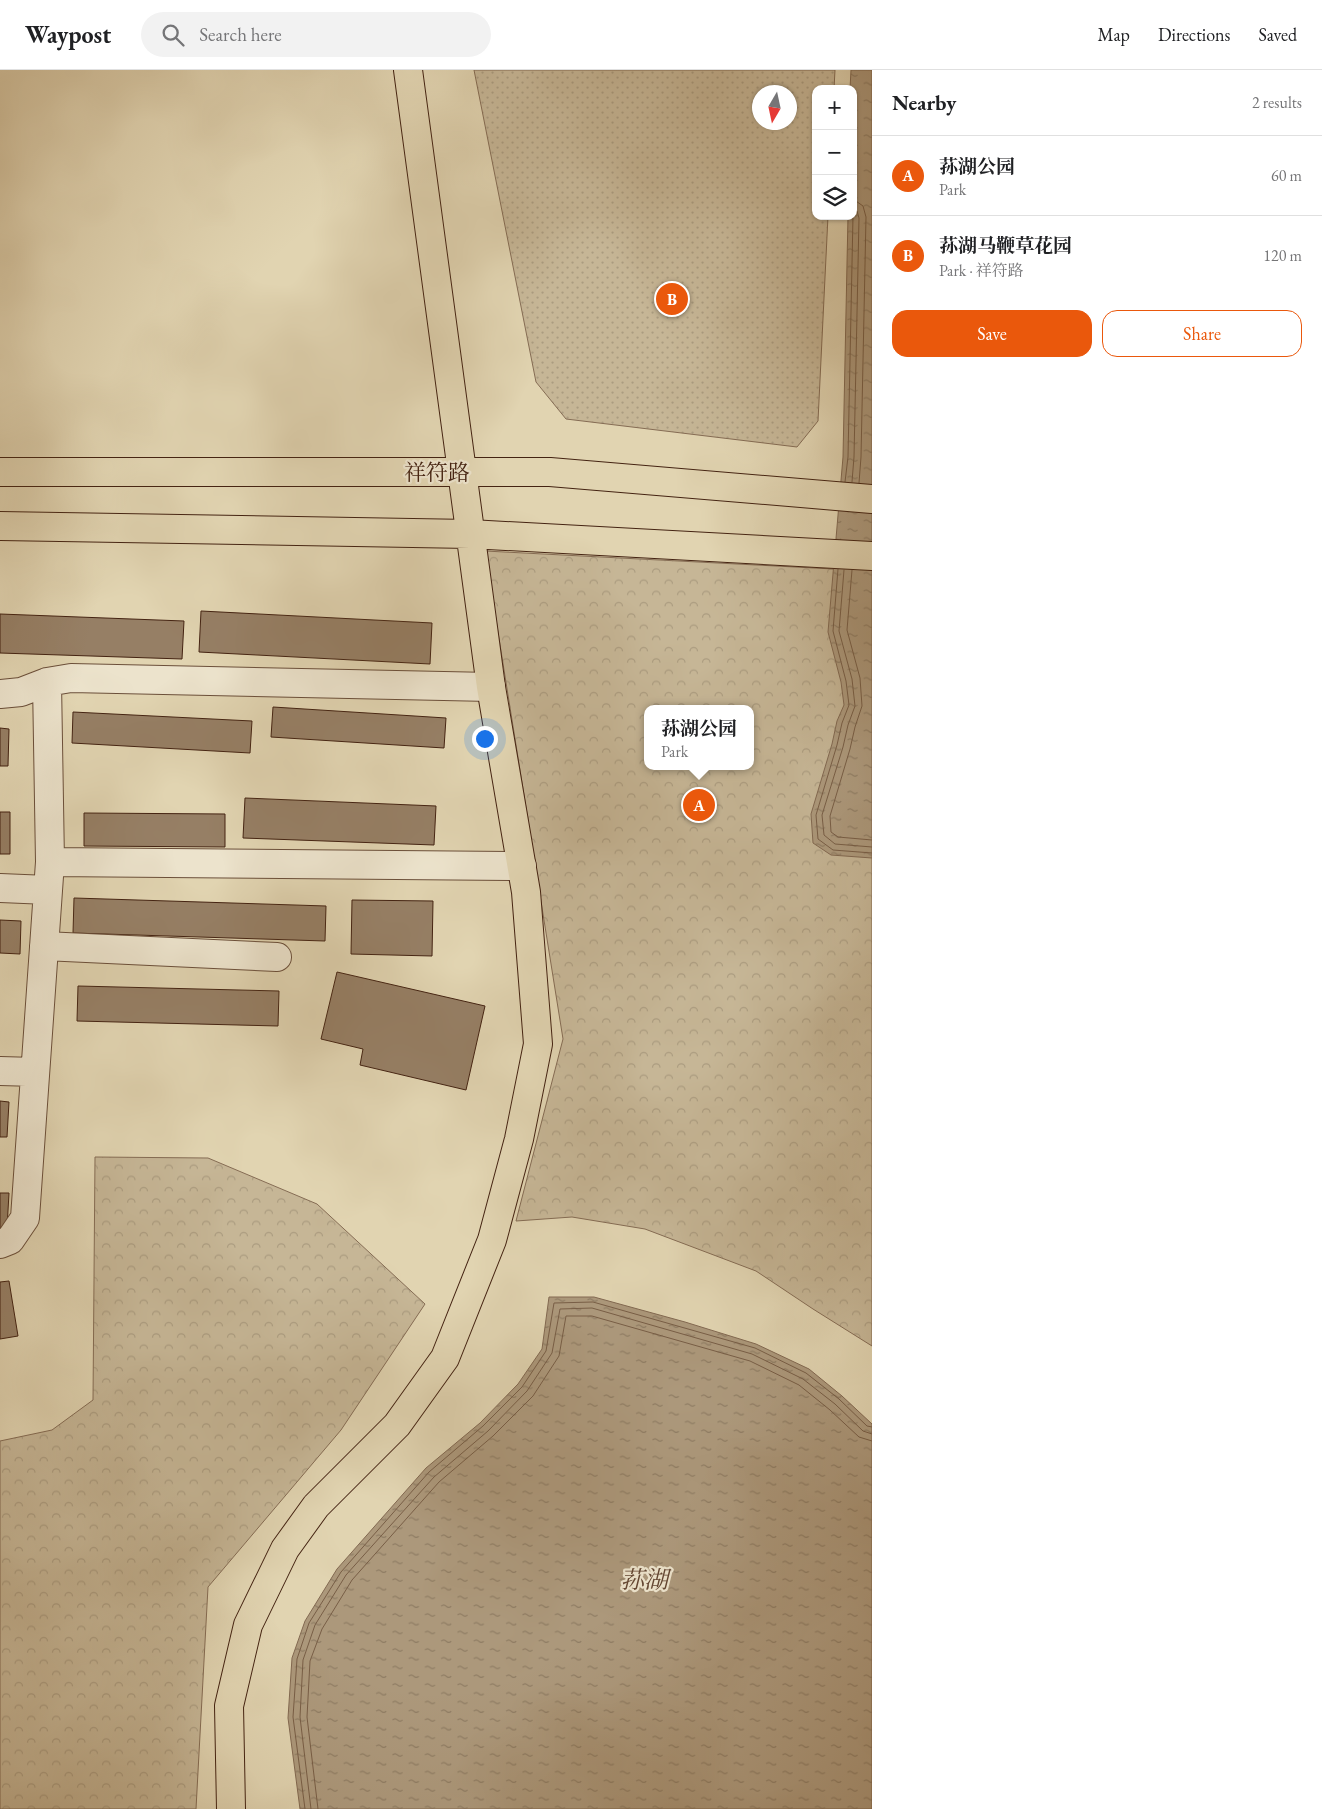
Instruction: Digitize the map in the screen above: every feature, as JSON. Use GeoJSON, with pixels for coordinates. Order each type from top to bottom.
{"type":"FeatureCollection","features":[{"type":"Feature","properties":{"kind":"main road"},"geometry":{"type":"LineString","coordinates":[[231,1809],[229,1706],[248,1625],[285,1548],[316,1506],[397,1424],[445,1358],[492,1240],[519,1139],[538,1044],[527,898],[491,687],[408,70]]}},
{"type":"Feature","properties":{"kind":"main road","name":"祥符路"},"geometry":{"type":"LineString","coordinates":[[0,472],[550,472],[872,499]]}},
{"type":"Feature","properties":{"kind":"main road"},"geometry":{"type":"LineString","coordinates":[[0,526],[470,534],[872,556]]}},
{"type":"Feature","properties":{"kind":"lane"},"geometry":{"type":"LineString","coordinates":[[0,694],[21,692],[47,682],[71,678],[491,687]]}},
{"type":"Feature","properties":{"kind":"lane"},"geometry":{"type":"LineString","coordinates":[[0,1244],[10,1240],[25,1218],[50,862],[47,682]]}},
{"type":"Feature","properties":{"kind":"lane"},"geometry":{"type":"LineString","coordinates":[[50,862],[522,866]]}},
{"type":"Feature","properties":{"kind":"lane"},"geometry":{"type":"LineString","coordinates":[[0,888],[48,890]]}},
{"type":"Feature","properties":{"kind":"lane"},"geometry":{"type":"LineString","coordinates":[[44,946],[277,957]]}},
{"type":"Feature","properties":{"kind":"lane"},"geometry":{"type":"LineString","coordinates":[[0,1071],[35,1072]]}},
{"type":"Feature","properties":{"kind":"green space"},"geometry":{"type":"Polygon","coordinates":[[[474,70],[835,70],[834,85],[812,85],[812,220],[828,220],[818,421],[797,447],[566,419],[536,382],[474,70]]]}},
{"type":"Feature","properties":{"kind":"green space"},"geometry":{"type":"Polygon","coordinates":[[[485,551],[872,571],[872,1346],[756,1271],[645,1229],[572,1217],[516,1221],[563,1039],[485,551]]]}},
{"type":"Feature","properties":{"kind":"green space"},"geometry":{"type":"Polygon","coordinates":[[[95,1157],[208,1158],[317,1204],[425,1304],[341,1430],[208,1587],[196,1809],[0,1809],[0,1441],[52,1430],[93,1400],[95,1157]]]}},
{"type":"Feature","properties":{"kind":"water"},"geometry":{"type":"Polygon","coordinates":[[[851,70],[872,70],[872,858],[831,855],[813,843],[811,814],[837,721],[844,705],[841,682],[828,632],[843,457],[848,220],[857,220],[857,85],[850,85],[851,70]]]}},
{"type":"Feature","properties":{"kind":"water","name":"荪湖"},"geometry":{"type":"Polygon","coordinates":[[[549,1297],[594,1297],[756,1344],[809,1369],[872,1424],[872,1809],[300,1809],[288,1718],[292,1658],[305,1621],[337,1569],[426,1468],[480,1423],[518,1384],[542,1349],[549,1297]]]}},
{"type":"Feature","properties":{"kind":"building"},"geometry":{"type":"Polygon","coordinates":[[[201,611],[432,623],[430,664],[199,652],[201,611]]]}},
{"type":"Feature","properties":{"kind":"building"},"geometry":{"type":"Polygon","coordinates":[[[0,614],[184,621],[182,659],[0,653],[0,614]]]}},
{"type":"Feature","properties":{"kind":"building"},"geometry":{"type":"Polygon","coordinates":[[[273,707],[446,718],[444,748],[271,737],[273,707]]]}},
{"type":"Feature","properties":{"kind":"building"},"geometry":{"type":"Polygon","coordinates":[[[73,712],[252,721],[250,753],[72,743],[73,712]]]}},
{"type":"Feature","properties":{"kind":"building"},"geometry":{"type":"Polygon","coordinates":[[[0,728],[9,729],[8,766],[0,766],[0,728]]]}},
{"type":"Feature","properties":{"kind":"building"},"geometry":{"type":"Polygon","coordinates":[[[245,798],[436,806],[434,845],[243,838],[245,798]]]}},
{"type":"Feature","properties":{"kind":"building"},"geometry":{"type":"Polygon","coordinates":[[[0,812],[10,812],[10,854],[0,854],[0,812]]]}},
{"type":"Feature","properties":{"kind":"building"},"geometry":{"type":"Polygon","coordinates":[[[84,813],[225,814],[225,847],[84,846],[84,813]]]}},
{"type":"Feature","properties":{"kind":"building"},"geometry":{"type":"Polygon","coordinates":[[[74,898],[326,906],[325,941],[73,933],[74,898]]]}},
{"type":"Feature","properties":{"kind":"building"},"geometry":{"type":"Polygon","coordinates":[[[352,900],[433,901],[432,956],[351,954],[352,900]]]}},
{"type":"Feature","properties":{"kind":"building"},"geometry":{"type":"Polygon","coordinates":[[[0,920],[21,921],[20,954],[0,953],[0,920]]]}},
{"type":"Feature","properties":{"kind":"building"},"geometry":{"type":"Polygon","coordinates":[[[337,972],[485,1006],[466,1090],[360,1065],[363,1049],[321,1039],[337,972]]]}},
{"type":"Feature","properties":{"kind":"building"},"geometry":{"type":"Polygon","coordinates":[[[78,986],[279,991],[278,1026],[77,1021],[78,986]]]}},
{"type":"Feature","properties":{"kind":"building"},"geometry":{"type":"Polygon","coordinates":[[[0,1101],[9,1102],[7,1137],[0,1137],[0,1101]]]}},
{"type":"Feature","properties":{"kind":"building"},"geometry":{"type":"Polygon","coordinates":[[[0,1193],[9,1193],[7,1228],[0,1228],[0,1193]]]}},
{"type":"Feature","properties":{"kind":"building"},"geometry":{"type":"Polygon","coordinates":[[[9,1281],[18,1336],[0,1339],[0,1282],[9,1281]]]}},
{"type":"Feature","properties":{"kind":"place","name":"荪湖马鞭草花园"},"geometry":{"type":"Point","coordinates":[672,299]}},
{"type":"Feature","properties":{"kind":"place","name":"荪湖公园"},"geometry":{"type":"Point","coordinates":[699,805]}}]}
